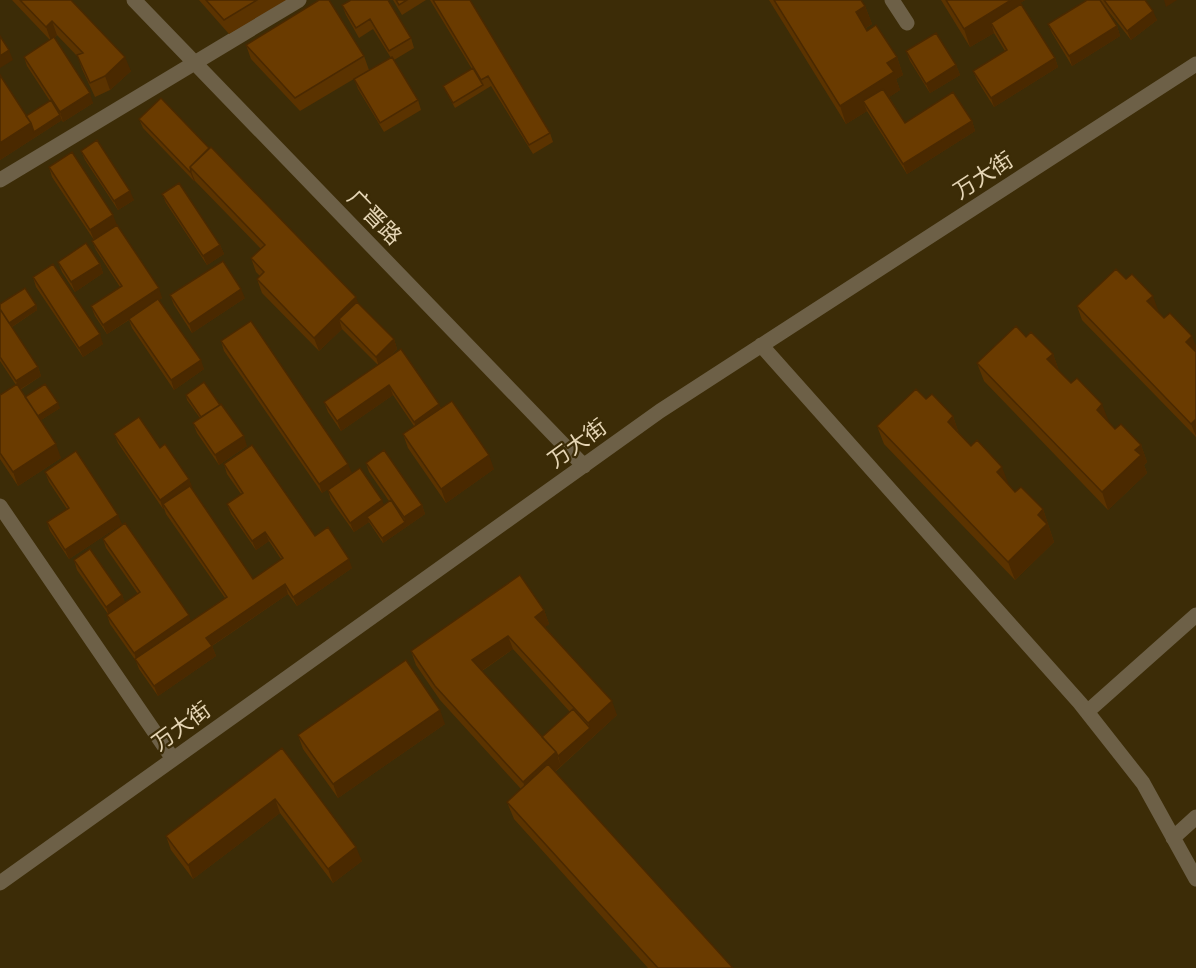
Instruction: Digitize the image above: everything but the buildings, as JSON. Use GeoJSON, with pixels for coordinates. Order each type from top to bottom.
{"type":"FeatureCollection","features":[{"type":"Feature","properties":{"kind":"street","name":"广晋路"},"geometry":{"type":"LineString","coordinates":[[134,0],[584,466]]}},
{"type":"Feature","properties":{"kind":"street"},"geometry":{"type":"LineString","coordinates":[[0,180],[299,0]]}},
{"type":"Feature","properties":{"kind":"street"},"geometry":{"type":"LineString","coordinates":[[892,0],[907,23]]}},
{"type":"Feature","properties":{"kind":"street","name":"万大街"},"geometry":{"type":"LineString","coordinates":[[0,883],[660,411],[1196,64]]}},
{"type":"Feature","properties":{"kind":"street"},"geometry":{"type":"LineString","coordinates":[[761,345],[1087,712],[1143,783],[1196,879]]}},
{"type":"Feature","properties":{"kind":"street"},"geometry":{"type":"LineString","coordinates":[[0,506],[173,759]]}},
{"type":"Feature","properties":{"kind":"street"},"geometry":{"type":"LineString","coordinates":[[1087,712],[1196,615]]}},
{"type":"Feature","properties":{"kind":"street"},"geometry":{"type":"LineString","coordinates":[[1173,838],[1196,817]]}}]}
